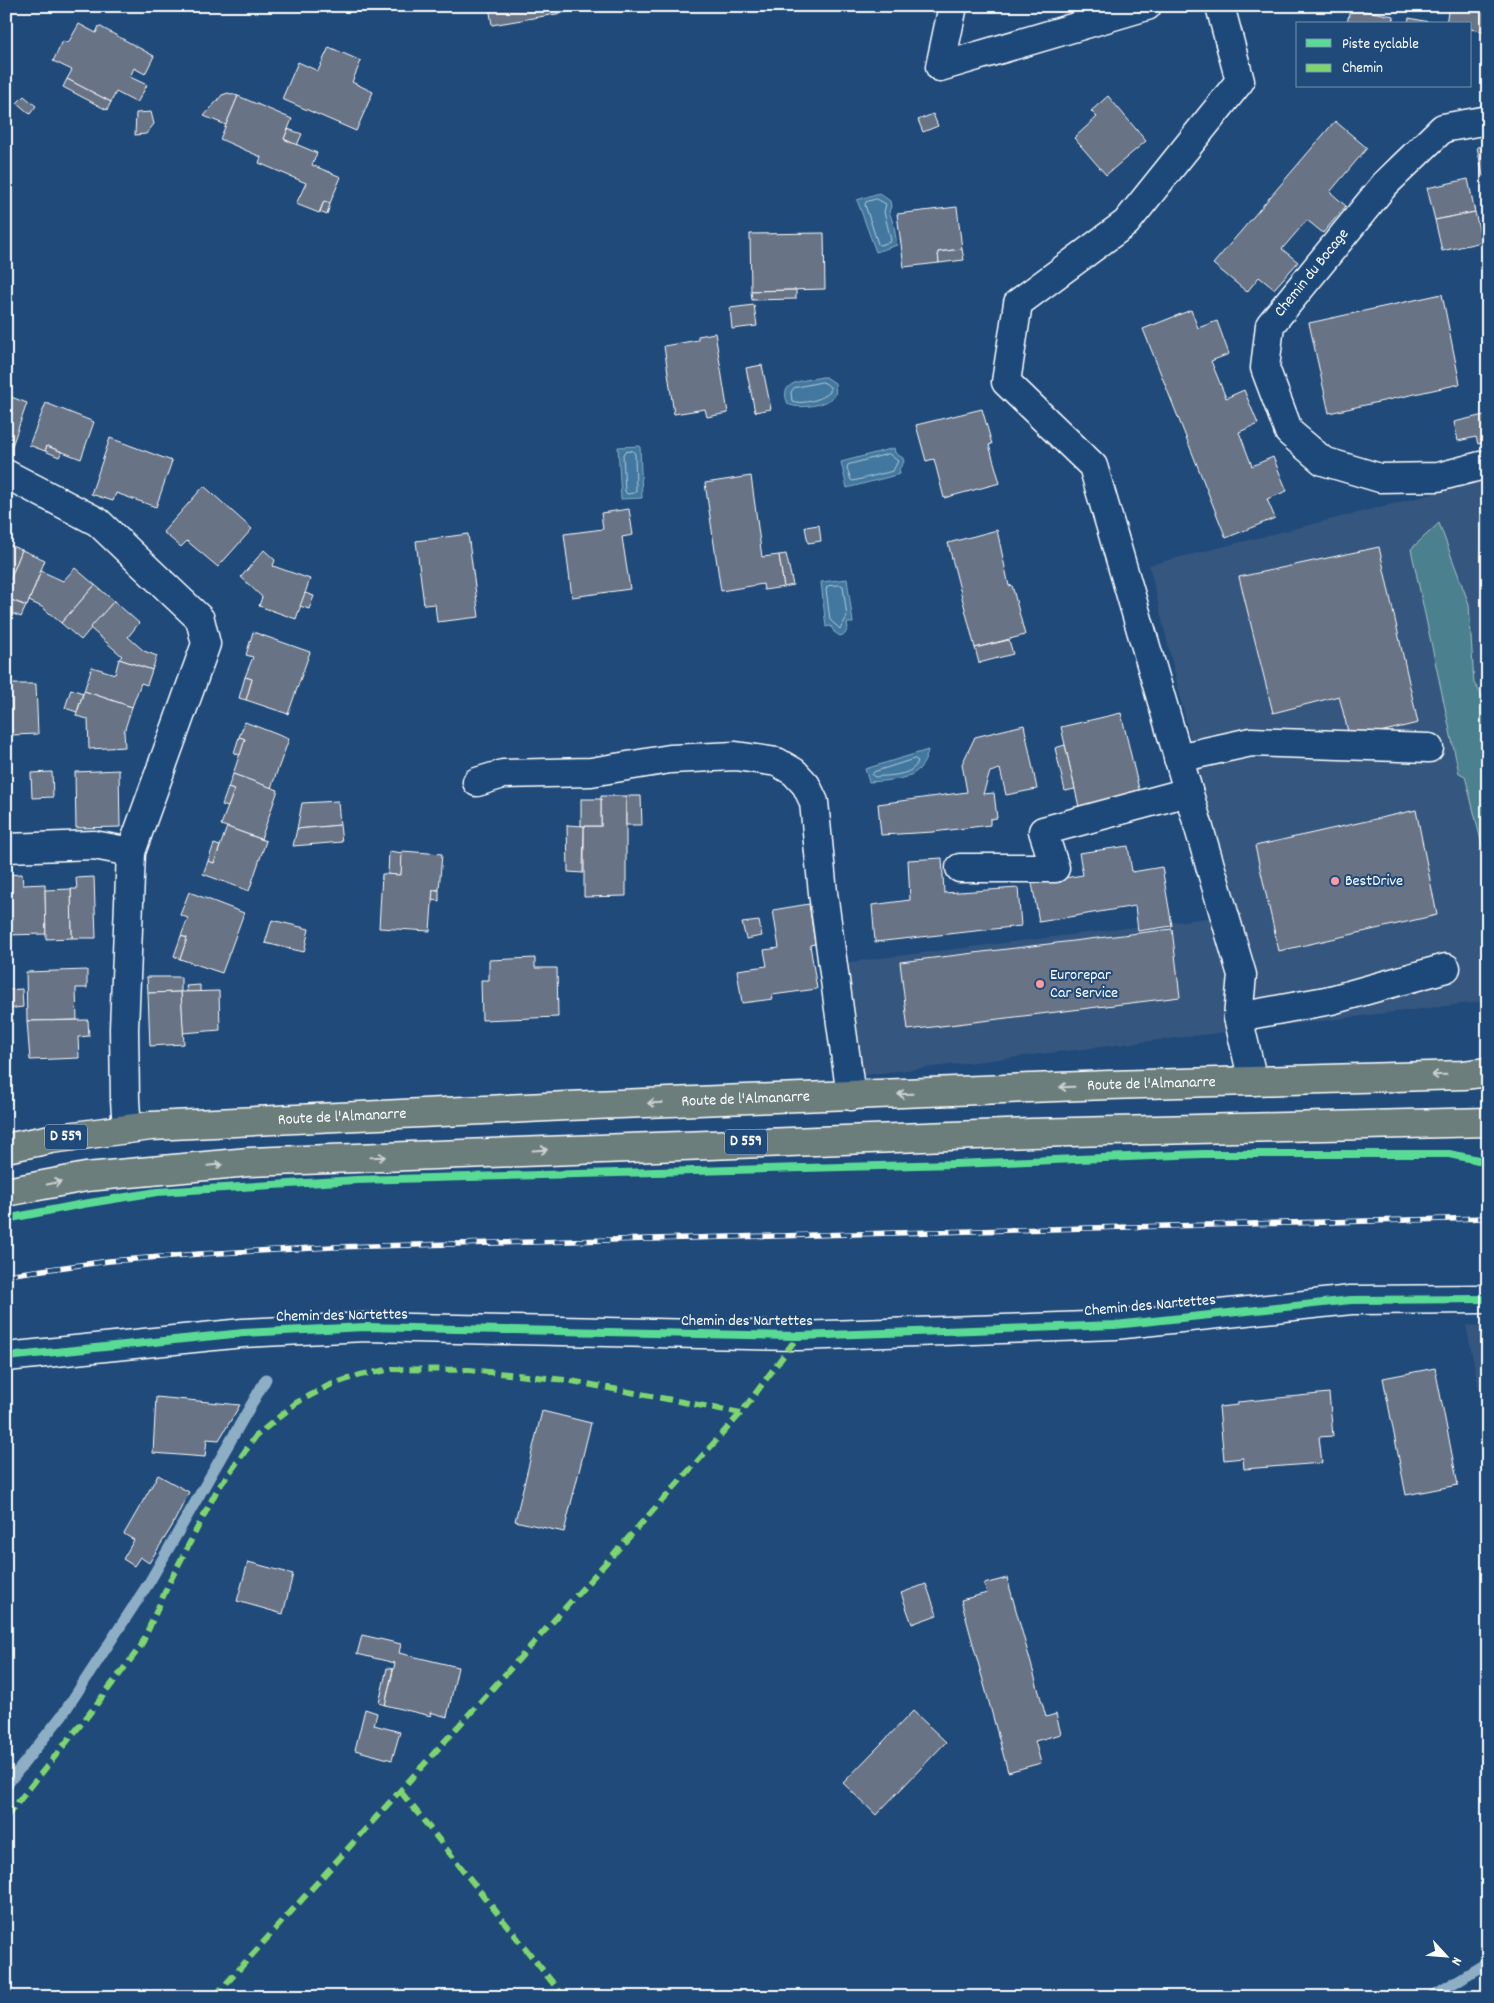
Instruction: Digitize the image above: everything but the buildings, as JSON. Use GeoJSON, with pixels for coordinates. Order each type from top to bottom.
{"type":"FeatureCollection","features":[{"type":"Feature","properties":{"kind":"main road","name":"Route de l'Almanarre"},"geometry":{"type":"LineString","coordinates":[[6,1148],[50,1139],[151,1126],[372,1115],[1109,1085],[1253,1082],[1488,1072]]}},
{"type":"Feature","properties":{"kind":"main road","name":"D 559"},"geometry":{"type":"LineString","coordinates":[[6,1192],[86,1177],[250,1162],[1031,1132],[1488,1122]]}},
{"type":"Feature","properties":{"kind":"street"},"geometry":{"type":"LineString","coordinates":[[953,6],[940,67],[1148,6]]}},
{"type":"Feature","properties":{"kind":"street"},"geometry":{"type":"LineString","coordinates":[[1220,6],[1240,81],[1126,223],[1018,303],[1006,382],[1093,466],[1242,975],[1238,1017],[1253,1082]]}},
{"type":"Feature","properties":{"kind":"street","name":"Chemin du Bocage"},"geometry":{"type":"LineString","coordinates":[[1488,120],[1443,128],[1385,184],[1270,325],[1265,368],[1289,432],[1323,461],[1380,478],[1438,477],[1488,464]]}},
{"type":"Feature","properties":{"kind":"street"},"geometry":{"type":"LineString","coordinates":[[6,474],[98,522],[200,619],[206,644],[130,852],[124,1029],[127,1129]]}},
{"type":"Feature","properties":{"kind":"street"},"geometry":{"type":"LineString","coordinates":[[1178,758],[1251,742],[1428,748]]}},
{"type":"Feature","properties":{"kind":"street"},"geometry":{"type":"LineString","coordinates":[[477,782],[503,774],[591,772],[670,759],[736,756],[777,762],[794,772],[806,785],[814,802],[823,893],[851,1096]]}},
{"type":"Feature","properties":{"kind":"street"},"geometry":{"type":"LineString","coordinates":[[960,868],[1055,868],[1043,831],[1188,792]]}},
{"type":"Feature","properties":{"kind":"street"},"geometry":{"type":"LineString","coordinates":[[6,848],[94,845],[130,852]]}},
{"type":"Feature","properties":{"kind":"street"},"geometry":{"type":"LineString","coordinates":[[1238,1017],[1331,1000],[1446,968]]}},
{"type":"Feature","properties":{"kind":"street","name":"Chemin des Nartettes"},"geometry":{"type":"LineString","coordinates":[[6,1358],[243,1333],[365,1327],[798,1336],[1115,1325],[1351,1300],[1488,1299]]}},
{"type":"Feature","properties":{"kind":"shaded area"},"geometry":{"type":"Polygon","coordinates":[[[1488,480],[1488,1001],[849,1077],[848,962],[1232,915],[1149,565],[1488,480]]]}},
{"type":"Feature","properties":{"kind":"shaded area"},"geometry":{"type":"Polygon","coordinates":[[[1466,1325],[1488,1326],[1488,1433],[1466,1325]]]}},
{"type":"Feature","properties":{"kind":"green space"},"geometry":{"type":"Polygon","coordinates":[[[1439,523],[1469,604],[1474,683],[1488,704],[1488,869],[1465,776],[1459,773],[1411,549],[1439,523]]]}},
{"type":"Feature","properties":{"kind":"water"},"geometry":{"type":"Polygon","coordinates":[[[879,193],[890,201],[891,207],[889,211],[897,245],[876,252],[857,200],[879,193]]]}},
{"type":"Feature","properties":{"kind":"water"},"geometry":{"type":"Polygon","coordinates":[[[826,377],[835,383],[835,393],[831,399],[819,404],[799,407],[788,404],[786,390],[789,386],[801,381],[826,377]]]}},
{"type":"Feature","properties":{"kind":"water"},"geometry":{"type":"Polygon","coordinates":[[[640,446],[642,498],[621,499],[618,447],[640,446]]]}},
{"type":"Feature","properties":{"kind":"water"},"geometry":{"type":"Polygon","coordinates":[[[894,448],[895,453],[903,458],[904,462],[899,469],[900,474],[847,488],[841,462],[894,448]]]}},
{"type":"Feature","properties":{"kind":"water"},"geometry":{"type":"Polygon","coordinates":[[[847,579],[853,623],[847,623],[848,628],[845,634],[840,636],[834,632],[831,626],[826,627],[821,582],[847,579]]]}},
{"type":"Feature","properties":{"kind":"water"},"geometry":{"type":"Polygon","coordinates":[[[928,750],[925,760],[914,773],[888,781],[869,782],[865,769],[928,750]]]}},
{"type":"Feature","properties":{"kind":"waterway"},"geometry":{"type":"LineString","coordinates":[[6,1786],[63,1714],[150,1581],[266,1379]]}},
{"type":"Feature","properties":{"kind":"waterway"},"geometry":{"type":"LineString","coordinates":[[1431,1997],[1488,1962]]}},
{"type":"Feature","properties":{"kind":"railway"},"geometry":{"type":"LineString","coordinates":[[6,1275],[109,1261],[333,1247],[1488,1218]]}},
{"type":"Feature","properties":{"kind":"marked path"},"geometry":{"type":"LineString","coordinates":[[214,1997],[741,1413],[798,1336]]}},
{"type":"Feature","properties":{"kind":"marked path"},"geometry":{"type":"LineString","coordinates":[[6,1817],[141,1646],[169,1583],[217,1490],[256,1436],[296,1403],[330,1385],[360,1375],[392,1369],[469,1370],[566,1380],[741,1413]]}},
{"type":"Feature","properties":{"kind":"marked path"},"geometry":{"type":"LineString","coordinates":[[401,1792],[564,1997]]}},
{"type":"Feature","properties":{"kind":"cycle path"},"geometry":{"type":"LineString","coordinates":[[6,1219],[157,1192],[356,1180],[955,1164],[1202,1154],[1449,1154],[1488,1162]]}},
{"type":"Feature","properties":{"kind":"cycle path"},"geometry":{"type":"LineString","coordinates":[[6,1357],[243,1333],[365,1327],[798,1336],[1115,1325],[1351,1300],[1488,1299]]}},
{"type":"Feature","properties":{"kind":"place","name":"BestDrive"},"geometry":{"type":"Point","coordinates":[1335,881]}},
{"type":"Feature","properties":{"kind":"place","name":"Eurorepar Car Service"},"geometry":{"type":"Point","coordinates":[1040,984]}}]}
